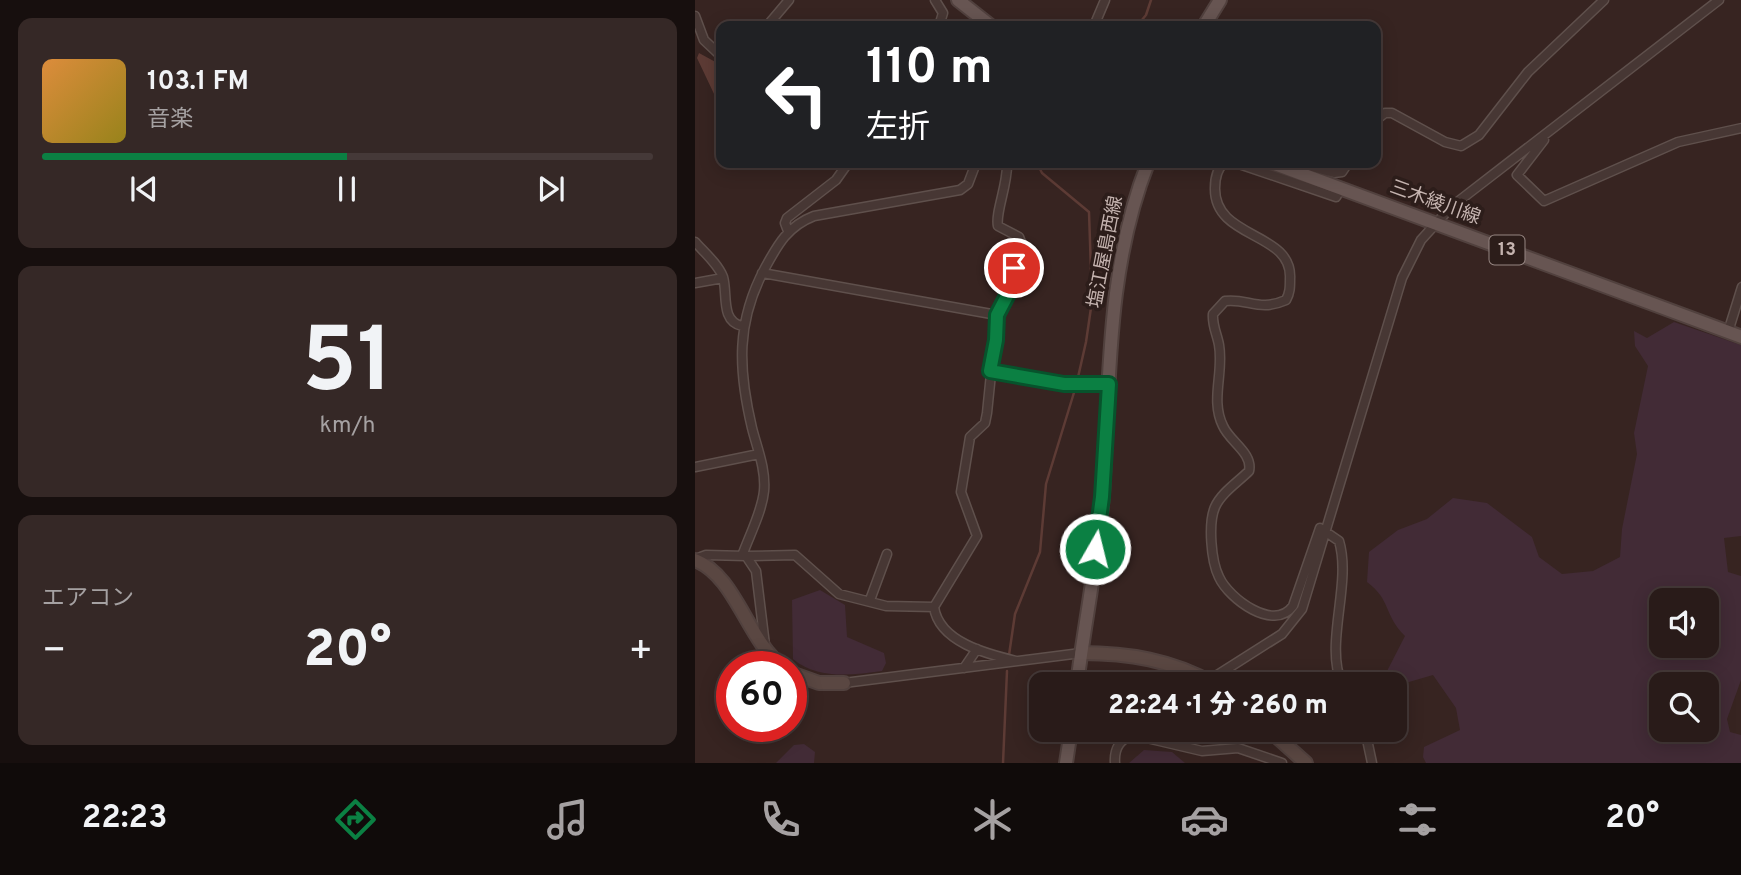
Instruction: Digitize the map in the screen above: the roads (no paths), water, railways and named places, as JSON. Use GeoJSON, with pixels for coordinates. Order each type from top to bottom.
{"type":"FeatureCollection","features":[{"type":"Feature","properties":{"kind":"main road"},"geometry":{"type":"LineString","coordinates":[[957,0],[984,21]]}},
{"type":"Feature","properties":{"kind":"main road"},"geometry":{"type":"LineString","coordinates":[[1207,21],[1220,0]]}},
{"type":"Feature","properties":{"kind":"main road","name":"塩江屋島西線"},"geometry":{"type":"LineString","coordinates":[[1079,672],[1102,497],[1117,277],[1138,188],[1146,168]]}},
{"type":"Feature","properties":{"kind":"main road","name":"三木綾川線"},"geometry":{"type":"LineString","coordinates":[[1301,168],[1341,188],[1741,337]]}},
{"type":"Feature","properties":{"kind":"main road"},"geometry":{"type":"LineString","coordinates":[[1066,763],[1069,742]]}},
{"type":"Feature","properties":{"kind":"street"},"geometry":{"type":"LineString","coordinates":[[771,21],[789,0]]}},
{"type":"Feature","properties":{"kind":"street"},"geometry":{"type":"LineString","coordinates":[[1096,21],[1105,0]]}},
{"type":"Feature","properties":{"kind":"street"},"geometry":{"type":"LineString","coordinates":[[1381,116],[1392,113],[1445,142],[1461,146],[1479,135],[1528,72],[1604,0]]}},
{"type":"Feature","properties":{"kind":"street"},"geometry":{"type":"LineString","coordinates":[[1227,672],[1271,641],[1302,609],[1402,278],[1421,240],[1451,208],[1719,0]]}},
{"type":"Feature","properties":{"kind":"street"},"geometry":{"type":"LineString","coordinates":[[940,2],[940,21]]}},
{"type":"Feature","properties":{"kind":"street"},"geometry":{"type":"LineString","coordinates":[[695,16],[704,40],[716,51]]}},
{"type":"Feature","properties":{"kind":"street"},"geometry":{"type":"LineString","coordinates":[[1542,137],[1545,141],[1517,175],[1544,201],[1678,142],[1741,128]]}},
{"type":"Feature","properties":{"kind":"street"},"geometry":{"type":"LineString","coordinates":[[788,231],[785,223],[787,218],[836,180],[845,168]]}},
{"type":"Feature","properties":{"kind":"street"},"geometry":{"type":"LineString","coordinates":[[744,556],[764,492],[743,368],[742,326],[762,273],[788,231],[814,216],[960,190],[968,184],[974,168]]}},
{"type":"Feature","properties":{"kind":"street"},"geometry":{"type":"LineString","coordinates":[[1007,168],[1007,187],[997,220],[998,226],[1019,237],[1021,242],[1008,294],[997,315],[985,423],[970,437],[961,492],[977,536],[934,607],[935,615],[952,635],[977,649],[1016,661]]}},
{"type":"Feature","properties":{"kind":"street"},"geometry":{"type":"LineString","coordinates":[[1221,168],[1217,174],[1215,190],[1222,213],[1246,233],[1279,250],[1289,263],[1291,273],[1286,300],[1255,307],[1233,300],[1225,301],[1213,314],[1220,356],[1218,414],[1228,437],[1245,455],[1250,466],[1249,471],[1221,498],[1213,513],[1213,539],[1219,576],[1235,596],[1263,614],[1277,617],[1287,613],[1320,527],[1341,546],[1337,639],[1341,672]]}},
{"type":"Feature","properties":{"kind":"street"},"geometry":{"type":"LineString","coordinates":[[1251,168],[1336,197],[1341,188]]}},
{"type":"Feature","properties":{"kind":"street"},"geometry":{"type":"LineString","coordinates":[[1310,168],[1334,173],[1342,172],[1345,168]]}},
{"type":"Feature","properties":{"kind":"street"},"geometry":{"type":"LineString","coordinates":[[695,242],[723,278],[725,305],[731,320],[742,326]]}},
{"type":"Feature","properties":{"kind":"street"},"geometry":{"type":"LineString","coordinates":[[762,273],[997,315]]}},
{"type":"Feature","properties":{"kind":"street"},"geometry":{"type":"LineString","coordinates":[[695,283],[723,278]]}},
{"type":"Feature","properties":{"kind":"street"},"geometry":{"type":"LineString","coordinates":[[1727,332],[1741,287]]}},
{"type":"Feature","properties":{"kind":"street"},"geometry":{"type":"LineString","coordinates":[[990,371],[1064,384],[1109,384]]}},
{"type":"Feature","properties":{"kind":"street"},"geometry":{"type":"LineString","coordinates":[[695,467],[759,454]]}},
{"type":"Feature","properties":{"kind":"street"},"geometry":{"type":"LineString","coordinates":[[870,600],[887,554]]}},
{"type":"Feature","properties":{"kind":"street"},"geometry":{"type":"LineString","coordinates":[[695,560],[706,555],[795,555],[839,594],[886,606],[934,607]]}},
{"type":"Feature","properties":{"kind":"street"},"geometry":{"type":"LineString","coordinates":[[744,556],[756,571],[765,649]]}},
{"type":"Feature","properties":{"kind":"street"},"geometry":{"type":"LineString","coordinates":[[695,560],[717,575],[765,649]]}},
{"type":"Feature","properties":{"kind":"street"},"geometry":{"type":"LineString","coordinates":[[963,668],[977,649]]}},
{"type":"Feature","properties":{"kind":"street"},"geometry":{"type":"LineString","coordinates":[[807,679],[819,683],[844,683],[1081,653],[1134,654],[1182,672]]}},
{"type":"Feature","properties":{"kind":"street"},"geometry":{"type":"LineString","coordinates":[[1115,763],[1118,744],[1125,737],[1134,735],[1202,751],[1238,748],[1282,763]]}},
{"type":"Feature","properties":{"kind":"street"},"geometry":{"type":"LineString","coordinates":[[1282,742],[1306,763]]}},
{"type":"Feature","properties":{"kind":"street"},"geometry":{"type":"LineString","coordinates":[[1368,742],[1372,763]]}},
{"type":"Feature","properties":{"kind":"waterway"},"geometry":{"type":"LineString","coordinates":[[1141,21],[1151,0]]}},
{"type":"Feature","properties":{"kind":"waterway"},"geometry":{"type":"LineString","coordinates":[[1009,655],[1015,614],[1040,552],[1046,484],[1076,386],[1092,301],[1089,212],[1040,168]]}},
{"type":"Feature","properties":{"kind":"waterway"},"geometry":{"type":"LineString","coordinates":[[1003,763],[1007,671]]}}]}
